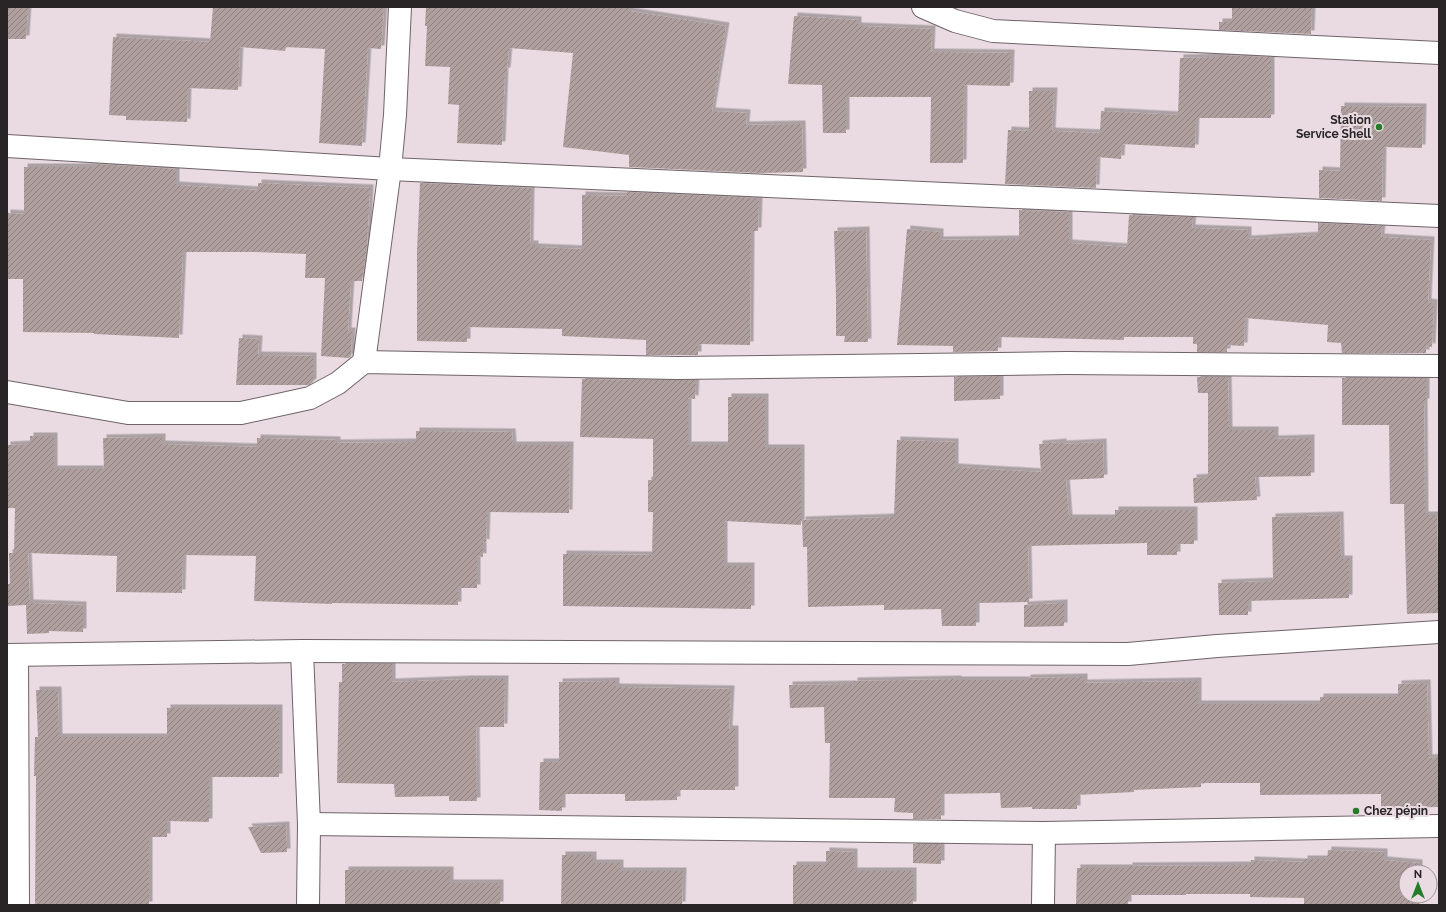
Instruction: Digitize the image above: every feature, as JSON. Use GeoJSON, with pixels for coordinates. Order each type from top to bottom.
{"type":"FeatureCollection","features":[{"type":"Feature","properties":{"kind":"street"},"geometry":{"type":"LineString","coordinates":[[364,362],[390,169],[395,115],[400,7]]}},
{"type":"Feature","properties":{"kind":"street"},"geometry":{"type":"LineString","coordinates":[[923,7],[955,21],[993,31],[1439,53]]}},
{"type":"Feature","properties":{"kind":"street"},"geometry":{"type":"LineString","coordinates":[[7,146],[390,169],[1439,216]]}},
{"type":"Feature","properties":{"kind":"street"},"geometry":{"type":"LineString","coordinates":[[7,392],[128,414],[240,414],[310,398],[338,383],[364,362],[677,368],[1067,363],[1439,366]]}},
{"type":"Feature","properties":{"kind":"street"},"geometry":{"type":"LineString","coordinates":[[18,905],[12,655],[302,651],[1128,654],[1217,646],[1439,632]]}},
{"type":"Feature","properties":{"kind":"street"},"geometry":{"type":"LineString","coordinates":[[302,651],[309,824],[308,905]]}},
{"type":"Feature","properties":{"kind":"street"},"geometry":{"type":"LineString","coordinates":[[309,824],[1044,833],[1439,826]]}},
{"type":"Feature","properties":{"kind":"street"},"geometry":{"type":"LineString","coordinates":[[1043,905],[1044,833]]}},
{"type":"Feature","properties":{"kind":"building"},"geometry":{"type":"Polygon","coordinates":[[[7,7],[28,7],[26,39],[7,39],[7,7]]]}},
{"type":"Feature","properties":{"kind":"building"},"geometry":{"type":"Polygon","coordinates":[[[213,7],[384,7],[381,49],[368,48],[362,146],[319,143],[325,49],[286,47],[285,51],[240,47],[238,90],[188,88],[187,122],[126,120],[126,116],[109,115],[113,37],[210,42],[213,7]]]}},
{"type":"Feature","properties":{"kind":"building"},"geometry":{"type":"Polygon","coordinates":[[[426,7],[629,7],[629,11],[726,26],[712,111],[747,113],[746,125],[802,124],[803,172],[759,173],[629,167],[629,155],[563,147],[573,53],[509,48],[507,71],[505,71],[502,145],[457,143],[459,105],[448,104],[450,67],[425,66],[427,26],[425,26],[426,7]]]}},
{"type":"Feature","properties":{"kind":"building"},"geometry":{"type":"Polygon","coordinates":[[[1232,7],[1312,7],[1311,34],[1219,30],[1219,22],[1232,22],[1232,7]]]}},
{"type":"Feature","properties":{"kind":"building"},"geometry":{"type":"Polygon","coordinates":[[[794,16],[858,20],[858,26],[932,29],[931,52],[1011,53],[1010,86],[964,85],[963,163],[930,163],[931,97],[846,97],[846,133],[823,133],[822,85],[788,84],[794,16]]]}},
{"type":"Feature","properties":{"kind":"building"},"geometry":{"type":"Polygon","coordinates":[[[1219,55],[1271,57],[1271,118],[1196,118],[1195,148],[1122,144],[1121,159],[1097,157],[1096,188],[1005,184],[1008,130],[1029,131],[1029,91],[1054,91],[1052,131],[1100,133],[1101,111],[1178,115],[1180,58],[1219,57],[1219,55]]]}},
{"type":"Feature","properties":{"kind":"building"},"geometry":{"type":"Polygon","coordinates":[[[1341,106],[1423,107],[1422,148],[1383,147],[1382,201],[1319,198],[1319,170],[1340,171],[1341,106]]]}},
{"type":"Feature","properties":{"kind":"building"},"geometry":{"type":"Polygon","coordinates":[[[97,164],[176,169],[176,185],[258,190],[258,183],[370,188],[367,246],[362,281],[351,281],[348,331],[352,331],[351,356],[349,358],[321,356],[325,278],[305,278],[306,254],[183,252],[179,338],[94,333],[23,332],[23,279],[7,279],[7,213],[24,214],[24,167],[97,167],[97,164]]]}},
{"type":"Feature","properties":{"kind":"building"},"geometry":{"type":"Polygon","coordinates":[[[420,183],[531,188],[530,244],[535,244],[535,247],[582,249],[582,195],[627,196],[627,192],[759,198],[758,231],[751,231],[750,345],[698,344],[698,355],[646,355],[646,340],[562,336],[562,329],[467,327],[467,342],[417,341],[417,251],[420,183]]]}},
{"type":"Feature","properties":{"kind":"building"},"geometry":{"type":"Polygon","coordinates":[[[1019,210],[1069,212],[1069,243],[1127,247],[1129,215],[1193,217],[1192,228],[1248,230],[1248,239],[1318,235],[1318,223],[1382,226],[1381,237],[1431,240],[1428,302],[1434,303],[1432,347],[1426,346],[1426,353],[1342,353],[1341,343],[1327,342],[1328,325],[1245,318],[1244,346],[1227,345],[1227,352],[1197,352],[1197,344],[1193,344],[1193,337],[1124,337],[1124,340],[998,337],[998,351],[953,352],[953,346],[897,345],[907,229],[940,232],[940,240],[1019,239],[1019,210]]]}},
{"type":"Feature","properties":{"kind":"building"},"geometry":{"type":"Polygon","coordinates":[[[866,230],[868,342],[844,342],[845,336],[836,336],[834,231],[866,230]]]}},
{"type":"Feature","properties":{"kind":"building"},"geometry":{"type":"Polygon","coordinates":[[[239,338],[259,339],[258,355],[313,356],[313,382],[309,385],[236,385],[239,338]]]}},
{"type":"Feature","properties":{"kind":"building"},"geometry":{"type":"Polygon","coordinates":[[[998,376],[998,378],[1000,378],[1000,399],[954,401],[954,377],[998,376]]]}},
{"type":"Feature","properties":{"kind":"building"},"geometry":{"type":"Polygon","coordinates":[[[1197,377],[1228,377],[1229,430],[1275,430],[1275,439],[1311,438],[1311,476],[1255,477],[1257,500],[1194,503],[1193,478],[1208,477],[1208,393],[1198,393],[1197,377]]]}},
{"type":"Feature","properties":{"kind":"building"},"geometry":{"type":"Polygon","coordinates":[[[1342,378],[1426,378],[1426,402],[1424,402],[1425,515],[1437,515],[1439,613],[1407,614],[1404,504],[1390,504],[1389,425],[1342,425],[1342,378]]]}},
{"type":"Feature","properties":{"kind":"building"},"geometry":{"type":"Polygon","coordinates":[[[582,379],[696,380],[695,399],[688,398],[688,445],[728,445],[728,397],[765,397],[765,448],[801,448],[801,525],[724,521],[724,566],[751,566],[751,609],[563,606],[563,554],[652,555],[653,512],[648,512],[648,480],[653,480],[653,439],[580,437],[582,379]]]}},
{"type":"Feature","properties":{"kind":"building"},"geometry":{"type":"Polygon","coordinates":[[[416,431],[512,432],[513,445],[570,445],[569,513],[487,512],[486,543],[483,542],[483,557],[477,556],[477,588],[458,588],[458,605],[332,604],[254,601],[256,556],[183,555],[182,593],[116,592],[117,556],[28,553],[30,603],[83,605],[83,632],[49,631],[49,633],[27,634],[26,605],[7,606],[7,584],[10,584],[9,553],[14,553],[15,508],[7,508],[7,445],[30,444],[30,436],[54,436],[54,469],[104,469],[103,438],[162,437],[162,444],[257,447],[257,438],[337,440],[337,443],[416,442],[416,431]]]}},
{"type":"Feature","properties":{"kind":"building"},"geometry":{"type":"Polygon","coordinates":[[[897,440],[955,442],[955,467],[1041,472],[1039,444],[1063,442],[1063,444],[1103,442],[1104,478],[1066,480],[1069,518],[1115,518],[1115,510],[1194,510],[1194,544],[1177,544],[1177,555],[1147,555],[1147,543],[1028,546],[1029,602],[976,603],[976,626],[942,626],[941,609],[884,610],[884,605],[808,607],[807,547],[803,547],[802,520],[894,517],[897,440]]]}},
{"type":"Feature","properties":{"kind":"building"},"geometry":{"type":"Polygon","coordinates":[[[1340,515],[1341,559],[1349,559],[1349,598],[1248,601],[1248,615],[1219,615],[1218,583],[1273,581],[1272,517],[1340,515]]]}},
{"type":"Feature","properties":{"kind":"building"},"geometry":{"type":"Polygon","coordinates":[[[1064,603],[1064,626],[1024,627],[1024,605],[1064,603]]]}},
{"type":"Feature","properties":{"kind":"building"},"geometry":{"type":"Polygon","coordinates":[[[342,664],[392,664],[392,682],[505,679],[504,727],[476,727],[477,801],[449,801],[449,796],[395,797],[394,784],[337,783],[339,682],[342,682],[342,664]]]}},
{"type":"Feature","properties":{"kind":"building"},"geometry":{"type":"Polygon","coordinates":[[[1084,677],[1084,683],[1198,681],[1198,704],[1320,704],[1320,697],[1398,697],[1398,684],[1427,683],[1429,758],[1439,757],[1439,807],[1381,808],[1381,794],[1260,795],[1260,783],[1201,783],[1201,787],[1134,790],[1134,792],[1077,795],[1077,809],[1032,809],[1032,807],[1001,808],[1000,793],[941,794],[941,819],[913,819],[913,813],[894,812],[895,798],[829,798],[830,743],[825,743],[824,707],[790,708],[789,685],[854,684],[854,681],[958,679],[1027,680],[1027,678],[1084,677]]]}},
{"type":"Feature","properties":{"kind":"building"},"geometry":{"type":"Polygon","coordinates":[[[616,681],[616,687],[731,689],[729,729],[735,729],[735,790],[677,790],[677,800],[625,801],[625,794],[562,794],[562,811],[539,810],[540,762],[559,762],[559,682],[616,681]]]}},
{"type":"Feature","properties":{"kind":"building"},"geometry":{"type":"Polygon","coordinates":[[[36,690],[58,690],[59,737],[167,737],[167,708],[279,708],[279,777],[209,777],[209,822],[167,821],[167,837],[149,837],[149,905],[35,905],[36,776],[34,776],[35,737],[38,737],[36,690]]]}},
{"type":"Feature","properties":{"kind":"building"},"geometry":{"type":"Polygon","coordinates":[[[286,825],[287,852],[261,853],[248,827],[286,825]]]}},
{"type":"Feature","properties":{"kind":"building"},"geometry":{"type":"Polygon","coordinates":[[[913,844],[941,844],[941,864],[913,863],[913,844]]]}},
{"type":"Feature","properties":{"kind":"building"},"geometry":{"type":"Polygon","coordinates":[[[1328,850],[1384,852],[1384,860],[1419,863],[1398,864],[1398,904],[1419,905],[1304,905],[1304,898],[1250,897],[1250,894],[1186,894],[1128,895],[1128,905],[1076,905],[1077,868],[1251,865],[1251,860],[1304,862],[1304,859],[1327,859],[1328,850]]]}},
{"type":"Feature","properties":{"kind":"building"},"geometry":{"type":"Polygon","coordinates":[[[826,851],[854,852],[854,871],[913,871],[913,905],[793,905],[793,865],[826,865],[826,851]]]}},
{"type":"Feature","properties":{"kind":"building"},"geometry":{"type":"Polygon","coordinates":[[[562,855],[593,855],[593,863],[620,863],[620,871],[683,871],[682,905],[561,905],[562,855]]]}},
{"type":"Feature","properties":{"kind":"building"},"geometry":{"type":"Polygon","coordinates":[[[345,870],[450,870],[450,883],[500,883],[500,905],[345,905],[345,870]]]}},
{"type":"Feature","properties":{"kind":"place","name":"Station Service Shell"},"geometry":{"type":"Point","coordinates":[1379,127]}},
{"type":"Feature","properties":{"kind":"place","name":"Chez pépin"},"geometry":{"type":"Point","coordinates":[1356,811]}}]}
